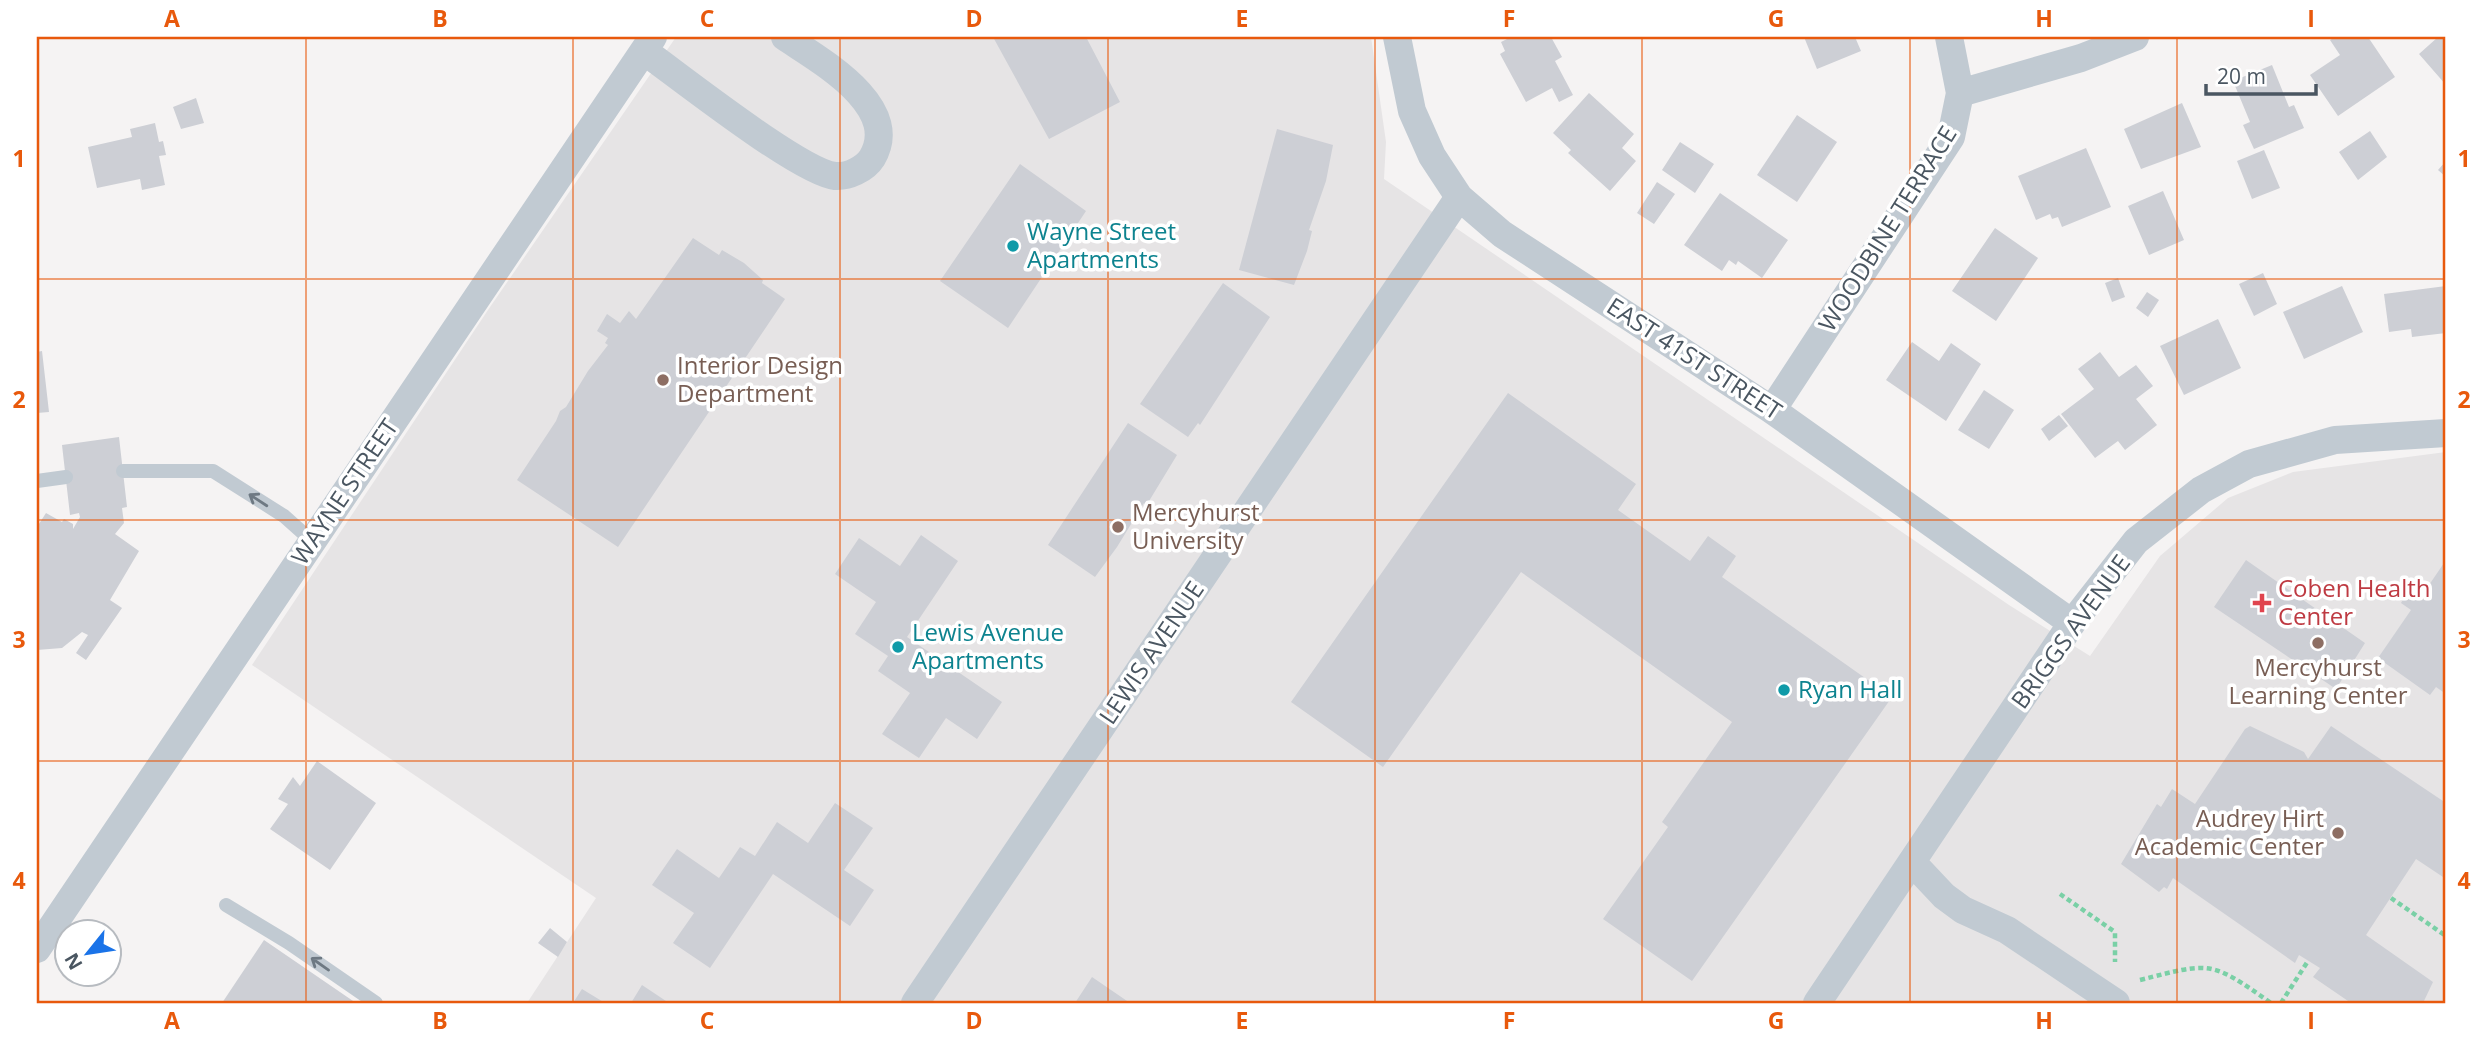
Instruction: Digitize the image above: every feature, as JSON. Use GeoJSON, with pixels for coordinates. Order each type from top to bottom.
{"type":"FeatureCollection","features":[{"type":"Feature","properties":{"kind":"street"},"geometry":{"type":"LineString","coordinates":[[649,44],[804,163],[836,176],[850,174],[872,158],[879,129],[876,118],[861,94],[785,37]]}},
{"type":"Feature","properties":{"kind":"street","name":"EAST 41ST STREET"},"geometry":{"type":"LineString","coordinates":[[1397,37],[1412,111],[1432,156],[1459,197],[1502,234],[1772,410],[2072,623]]}},
{"type":"Feature","properties":{"kind":"street","name":"WOODBINE TERRACE"},"geometry":{"type":"LineString","coordinates":[[1772,410],[1951,137],[1960,93],[1949,37]]}},
{"type":"Feature","properties":{"kind":"street"},"geometry":{"type":"LineString","coordinates":[[1960,93],[2069,62],[2135,37]]}},
{"type":"Feature","properties":{"kind":"street","name":"WAYNE STREET"},"geometry":{"type":"LineString","coordinates":[[37,948],[649,44]]}},
{"type":"Feature","properties":{"kind":"street","name":"LEWIS AVENUE"},"geometry":{"type":"LineString","coordinates":[[915,1003],[1459,197]]}},
{"type":"Feature","properties":{"kind":"street","name":"BRIGGS AVENUE"},"geometry":{"type":"LineString","coordinates":[[1817,1003],[2072,623],[2137,541],[2201,490],[2249,464],[2335,440],[2446,433]]}},
{"type":"Feature","properties":{"kind":"street"},"geometry":{"type":"LineString","coordinates":[[1912,862],[1944,896],[1963,910],[2007,930],[2116,1003]]}},
{"type":"Feature","properties":{"kind":"lane"},"geometry":{"type":"LineString","coordinates":[[123,471],[213,471],[284,516],[312,541]]}},
{"type":"Feature","properties":{"kind":"lane"},"geometry":{"type":"LineString","coordinates":[[37,481],[66,477]]}},
{"type":"Feature","properties":{"kind":"lane"},"geometry":{"type":"LineString","coordinates":[[226,905],[289,943],[376,1003]]}},
{"type":"Feature","properties":{"kind":"path"},"geometry":{"type":"LineString","coordinates":[[2060,894],[2115,932],[2115,963]]}},
{"type":"Feature","properties":{"kind":"path"},"geometry":{"type":"LineString","coordinates":[[2391,898],[2446,936]]}},
{"type":"Feature","properties":{"kind":"path"},"geometry":{"type":"LineString","coordinates":[[2281,1003],[2308,961]]}},
{"type":"Feature","properties":{"kind":"path"},"geometry":{"type":"LineString","coordinates":[[2140,980],[2189,967],[2208,966],[2226,972],[2271,1003]]}},
{"type":"Feature","properties":{"kind":"shaded area","name":"Mercyhurst University"},"geometry":{"type":"Polygon","coordinates":[[[676,37],[1371,37],[1386,142],[1384,179],[2009,605],[2090,656],[2160,556],[2228,498],[2293,472],[2446,452],[2446,1003],[527,1003],[596,898],[252,665],[488,310],[676,37]]]}},
{"type":"Feature","properties":{"kind":"building"},"geometry":{"type":"Polygon","coordinates":[[[993,37],[1086,37],[1120,102],[1049,139],[993,37]]]}},
{"type":"Feature","properties":{"kind":"building"},"geometry":{"type":"Polygon","coordinates":[[[1511,37],[1551,37],[1562,57],[1555,61],[1573,95],[1559,102],[1552,88],[1526,102],[1500,54],[1505,51],[1501,42],[1511,37]]]}},
{"type":"Feature","properties":{"kind":"building"},"geometry":{"type":"Polygon","coordinates":[[[1804,37],[1855,37],[1861,51],[1817,69],[1804,37]]]}},
{"type":"Feature","properties":{"kind":"building"},"geometry":{"type":"Polygon","coordinates":[[[2335,37],[2368,37],[2395,77],[2338,116],[2310,75],[2340,55],[2330,40],[2335,37]]]}},
{"type":"Feature","properties":{"kind":"building"},"geometry":{"type":"Polygon","coordinates":[[[2438,37],[2446,37],[2446,85],[2419,54],[2438,37]]]}},
{"type":"Feature","properties":{"kind":"building"},"geometry":{"type":"Polygon","coordinates":[[[2272,65],[2289,107],[2294,105],[2304,128],[2254,149],[2243,125],[2250,122],[2233,81],[2272,65]]]}},
{"type":"Feature","properties":{"kind":"building"},"geometry":{"type":"Polygon","coordinates":[[[1589,93],[1634,134],[1622,148],[1636,161],[1610,191],[1568,153],[1571,150],[1553,133],[1589,93]]]}},
{"type":"Feature","properties":{"kind":"building"},"geometry":{"type":"Polygon","coordinates":[[[196,98],[204,123],[181,129],[173,107],[196,98]]]}},
{"type":"Feature","properties":{"kind":"building"},"geometry":{"type":"Polygon","coordinates":[[[2182,103],[2201,147],[2141,169],[2124,129],[2182,103]]]}},
{"type":"Feature","properties":{"kind":"building"},"geometry":{"type":"Polygon","coordinates":[[[1797,115],[1837,142],[1797,202],[1757,175],[1797,115]]]}},
{"type":"Feature","properties":{"kind":"building"},"geometry":{"type":"Polygon","coordinates":[[[155,123],[159,142],[163,141],[166,155],[159,156],[165,185],[142,190],[140,179],[97,188],[88,147],[132,137],[130,129],[155,123]]]}},
{"type":"Feature","properties":{"kind":"building"},"geometry":{"type":"Polygon","coordinates":[[[1277,129],[1333,145],[1326,181],[1309,230],[1312,231],[1307,251],[1294,285],[1239,270],[1277,129]]]}},
{"type":"Feature","properties":{"kind":"building"},"geometry":{"type":"Polygon","coordinates":[[[2370,131],[2387,157],[2358,180],[2339,152],[2370,131]]]}},
{"type":"Feature","properties":{"kind":"building"},"geometry":{"type":"Polygon","coordinates":[[[1680,142],[1714,164],[1695,193],[1662,170],[1680,142]]]}},
{"type":"Feature","properties":{"kind":"building"},"geometry":{"type":"Polygon","coordinates":[[[2086,148],[2111,207],[2062,227],[2058,217],[2052,219],[2050,214],[2036,220],[2018,176],[2086,148]]]}},
{"type":"Feature","properties":{"kind":"building"},"geometry":{"type":"Polygon","coordinates":[[[2264,150],[2280,188],[2252,199],[2237,161],[2264,150]]]}},
{"type":"Feature","properties":{"kind":"building"},"geometry":{"type":"Polygon","coordinates":[[[2446,161],[2446,177],[2438,170],[2446,161]]]}},
{"type":"Feature","properties":{"kind":"building","name":"Wayne Street Apartments"},"geometry":{"type":"Polygon","coordinates":[[[1020,164],[1086,211],[1008,328],[940,281],[1020,164]]]}},
{"type":"Feature","properties":{"kind":"building"},"geometry":{"type":"Polygon","coordinates":[[[1657,182],[1675,194],[1654,224],[1637,213],[1657,182]]]}},
{"type":"Feature","properties":{"kind":"building"},"geometry":{"type":"Polygon","coordinates":[[[2163,191],[2184,240],[2149,255],[2128,206],[2163,191]]]}},
{"type":"Feature","properties":{"kind":"building"},"geometry":{"type":"Polygon","coordinates":[[[1720,193],[1788,240],[1762,278],[1738,261],[1736,265],[1729,260],[1722,271],[1684,245],[1720,193]]]}},
{"type":"Feature","properties":{"kind":"building"},"geometry":{"type":"Polygon","coordinates":[[[1995,228],[2038,258],[1996,321],[1952,291],[1995,228]]]}},
{"type":"Feature","properties":{"kind":"building"},"geometry":{"type":"Polygon","coordinates":[[[693,238],[719,255],[722,250],[744,263],[763,280],[762,283],[785,299],[618,547],[517,480],[560,411],[566,407],[608,345],[605,343],[608,338],[597,331],[607,314],[620,323],[629,311],[636,319],[693,238]]]}},
{"type":"Feature","properties":{"kind":"building"},"geometry":{"type":"Polygon","coordinates":[[[2263,273],[2277,304],[2254,316],[2239,284],[2263,273]]]}},
{"type":"Feature","properties":{"kind":"building"},"geometry":{"type":"Polygon","coordinates":[[[2118,278],[2125,297],[2112,302],[2105,283],[2118,278]]]}},
{"type":"Feature","properties":{"kind":"building"},"geometry":{"type":"Polygon","coordinates":[[[1223,283],[1270,317],[1200,425],[1198,423],[1188,437],[1140,404],[1223,283]]]}},
{"type":"Feature","properties":{"kind":"building"},"geometry":{"type":"Polygon","coordinates":[[[2342,286],[2363,332],[2304,359],[2283,312],[2342,286]]]}},
{"type":"Feature","properties":{"kind":"building"},"geometry":{"type":"Polygon","coordinates":[[[2446,286],[2446,333],[2412,337],[2411,329],[2389,332],[2384,294],[2446,286]]]}},
{"type":"Feature","properties":{"kind":"building"},"geometry":{"type":"Polygon","coordinates":[[[2147,292],[2159,300],[2148,317],[2136,308],[2147,292]]]}},
{"type":"Feature","properties":{"kind":"building"},"geometry":{"type":"Polygon","coordinates":[[[2218,319],[2241,368],[2184,395],[2160,346],[2218,319]]]}},
{"type":"Feature","properties":{"kind":"building"},"geometry":{"type":"Polygon","coordinates":[[[1912,342],[1939,361],[1951,343],[1981,364],[1946,421],[1886,380],[1912,342]]]}},
{"type":"Feature","properties":{"kind":"building"},"geometry":{"type":"Polygon","coordinates":[[[42,351],[49,412],[37,413],[37,352],[42,351]]]}},
{"type":"Feature","properties":{"kind":"building"},"geometry":{"type":"Polygon","coordinates":[[[2100,352],[2119,377],[2136,365],[2153,386],[2136,399],[2157,425],[2125,450],[2118,441],[2095,458],[2061,414],[2094,389],[2078,369],[2100,352]]]}},
{"type":"Feature","properties":{"kind":"building"},"geometry":{"type":"Polygon","coordinates":[[[1984,390],[2014,410],[1989,449],[1958,430],[1984,390]]]}},
{"type":"Feature","properties":{"kind":"building","name":"Ryan Hall"},"geometry":{"type":"Polygon","coordinates":[[[1508,393],[1636,484],[1618,510],[1690,561],[1708,536],[1736,556],[1722,577],[1892,697],[1692,981],[1603,919],[1668,827],[1662,822],[1732,722],[1521,572],[1383,767],[1291,702],[1508,393]]]}},
{"type":"Feature","properties":{"kind":"building"},"geometry":{"type":"Polygon","coordinates":[[[2059,415],[2068,426],[2049,441],[2041,429],[2059,415]]]}},
{"type":"Feature","properties":{"kind":"building"},"geometry":{"type":"Polygon","coordinates":[[[1128,423],[1177,455],[1146,506],[1144,503],[1095,577],[1048,545],[1128,423]]]}},
{"type":"Feature","properties":{"kind":"building"},"geometry":{"type":"Polygon","coordinates":[[[119,437],[127,507],[122,508],[124,523],[115,534],[139,551],[110,600],[122,608],[86,660],[76,653],[88,635],[82,632],[62,648],[37,650],[37,527],[46,513],[62,522],[64,519],[73,524],[73,529],[80,517],[79,513],[70,515],[62,445],[119,437]]]}},
{"type":"Feature","properties":{"kind":"building","name":"Lewis Avenue Apartments"},"geometry":{"type":"Polygon","coordinates":[[[921,535],[958,561],[907,637],[1002,702],[977,739],[946,718],[919,758],[882,734],[910,693],[878,671],[888,656],[855,634],[876,602],[835,574],[859,538],[900,566],[921,535]]]}},
{"type":"Feature","properties":{"kind":"building"},"geometry":{"type":"Polygon","coordinates":[[[2246,560],[2365,643],[2336,689],[2214,607],[2246,560]]]}},
{"type":"Feature","properties":{"kind":"building"},"geometry":{"type":"Polygon","coordinates":[[[2446,560],[2446,694],[2436,687],[2430,695],[2378,658],[2411,610],[2401,603],[2409,589],[2416,580],[2427,588],[2446,560]]]}},
{"type":"Feature","properties":{"kind":"building"},"geometry":{"type":"Polygon","coordinates":[[[2250,726],[2304,752],[2308,759],[2331,726],[2446,803],[2446,879],[2416,859],[2366,935],[2433,982],[2423,1003],[2351,1003],[2313,977],[2320,968],[2299,955],[2295,963],[2173,878],[2167,889],[2164,887],[2159,892],[2121,864],[2157,804],[2161,807],[2172,789],[2195,804],[2245,729],[2250,726]]]}},
{"type":"Feature","properties":{"kind":"building"},"geometry":{"type":"Polygon","coordinates":[[[317,761],[376,803],[330,870],[270,829],[288,804],[278,799],[293,777],[300,786],[317,761]]]}},
{"type":"Feature","properties":{"kind":"building"},"geometry":{"type":"Polygon","coordinates":[[[835,803],[873,828],[844,870],[874,890],[850,926],[773,874],[710,968],[673,943],[694,913],[652,885],[677,849],[719,878],[740,847],[755,856],[777,822],[808,843],[835,803]]]}},
{"type":"Feature","properties":{"kind":"building"},"geometry":{"type":"Polygon","coordinates":[[[550,928],[567,942],[558,957],[538,943],[550,928]]]}},
{"type":"Feature","properties":{"kind":"building"},"geometry":{"type":"Polygon","coordinates":[[[264,940],[356,1003],[222,1003],[264,940]]]}},
{"type":"Feature","properties":{"kind":"building"},"geometry":{"type":"Polygon","coordinates":[[[1092,977],[1130,1003],[1075,1003],[1092,977]]]}},
{"type":"Feature","properties":{"kind":"building"},"geometry":{"type":"Polygon","coordinates":[[[642,985],[669,1003],[631,1003],[642,985]]]}},
{"type":"Feature","properties":{"kind":"building"},"geometry":{"type":"Polygon","coordinates":[[[582,989],[605,1003],[573,1003],[582,989]]]}},
{"type":"Feature","properties":{"kind":"place","name":"Wayne Street Apartments"},"geometry":{"type":"Point","coordinates":[1013,246]}},
{"type":"Feature","properties":{"kind":"place","name":"Interior Design Department"},"geometry":{"type":"Point","coordinates":[663,380]}},
{"type":"Feature","properties":{"kind":"place","name":"Mercyhurst University"},"geometry":{"type":"Point","coordinates":[1118,527]}},
{"type":"Feature","properties":{"kind":"place","name":"Coben Health Center"},"geometry":{"type":"Point","coordinates":[2262,603]}},
{"type":"Feature","properties":{"kind":"place","name":"Mercyhurst Learning Center"},"geometry":{"type":"Point","coordinates":[2318,643]}},
{"type":"Feature","properties":{"kind":"place","name":"Lewis Avenue Apartments"},"geometry":{"type":"Point","coordinates":[898,647]}},
{"type":"Feature","properties":{"kind":"place","name":"Ryan Hall"},"geometry":{"type":"Point","coordinates":[1784,690]}},
{"type":"Feature","properties":{"kind":"place","name":"Audrey Hirt Academic Center"},"geometry":{"type":"Point","coordinates":[2338,833]}}]}
